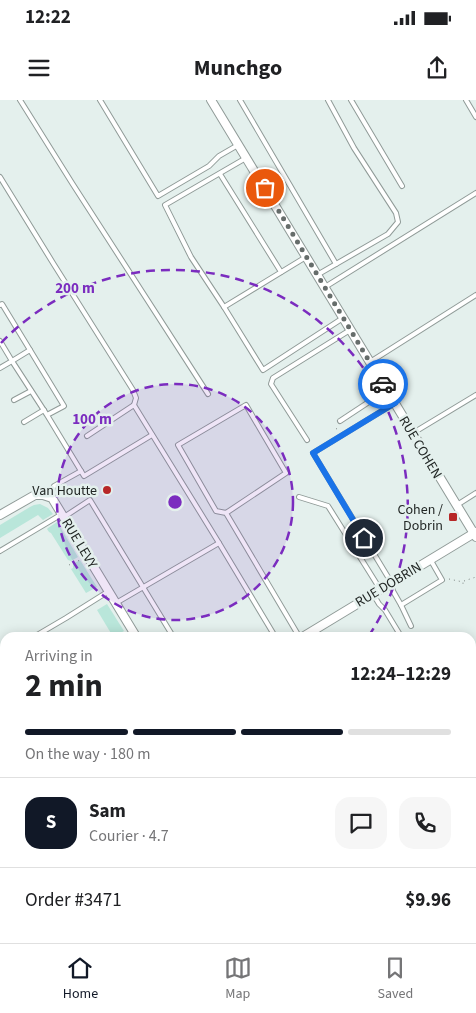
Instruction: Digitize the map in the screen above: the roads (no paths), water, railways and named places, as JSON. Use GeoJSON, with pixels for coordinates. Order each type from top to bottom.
{"type":"FeatureCollection","features":[{"type":"Feature","properties":{"kind":"street","name":"RUE COHEN"},"geometry":{"type":"LineString","coordinates":[[211,100],[475,534]]}},
{"type":"Feature","properties":{"kind":"street"},"geometry":{"type":"LineString","coordinates":[[0,515],[35,495],[41,494],[49,497]]}},
{"type":"Feature","properties":{"kind":"street","name":"RUE LEVY"},"geometry":{"type":"LineString","coordinates":[[49,497],[54,501],[133,632]]}},
{"type":"Feature","properties":{"kind":"street","name":"RUE DOBRIN"},"geometry":{"type":"LineString","coordinates":[[312,632],[430,558],[475,534]]}},
{"type":"Feature","properties":{"kind":"lane"},"geometry":{"type":"LineString","coordinates":[[20,100],[208,394]]}},
{"type":"Feature","properties":{"kind":"lane"},"geometry":{"type":"LineString","coordinates":[[100,100],[158,196],[209,166],[220,156],[238,145]]}},
{"type":"Feature","properties":{"kind":"lane"},"geometry":{"type":"LineString","coordinates":[[240,100],[336,264]]}},
{"type":"Feature","properties":{"kind":"lane"},"geometry":{"type":"LineString","coordinates":[[318,276],[388,234],[398,222],[396,214],[354,148],[328,100]]}},
{"type":"Feature","properties":{"kind":"lane"},"geometry":{"type":"LineString","coordinates":[[351,100],[402,186]]}},
{"type":"Feature","properties":{"kind":"lane"},"geometry":{"type":"LineString","coordinates":[[466,100],[476,117]]}},
{"type":"Feature","properties":{"kind":"lane"},"geometry":{"type":"LineString","coordinates":[[246,158],[165,205],[191,257],[263,370],[343,318]]}},
{"type":"Feature","properties":{"kind":"lane"},"geometry":{"type":"LineString","coordinates":[[220,174],[281,272]]}},
{"type":"Feature","properties":{"kind":"lane"},"geometry":{"type":"LineString","coordinates":[[0,177],[133,390],[136,398],[134,405],[87,436]]}},
{"type":"Feature","properties":{"kind":"lane"},"geometry":{"type":"LineString","coordinates":[[324,287],[476,193]]}},
{"type":"Feature","properties":{"kind":"lane"},"geometry":{"type":"LineString","coordinates":[[224,307],[306,257]]}},
{"type":"Feature","properties":{"kind":"lane"},"geometry":{"type":"LineString","coordinates":[[370,362],[476,295]]}},
{"type":"Feature","properties":{"kind":"lane"},"geometry":{"type":"LineString","coordinates":[[0,305],[2,304],[64,406],[48,415]]}},
{"type":"Feature","properties":{"kind":"lane"},"geometry":{"type":"LineString","coordinates":[[307,440],[271,384],[273,378],[350,330]]}},
{"type":"Feature","properties":{"kind":"lane"},"geometry":{"type":"LineString","coordinates":[[0,341],[48,415],[84,476],[152,435]]}},
{"type":"Feature","properties":{"kind":"lane"},"geometry":{"type":"LineString","coordinates":[[0,368],[30,350]]}},
{"type":"Feature","properties":{"kind":"lane"},"geometry":{"type":"LineString","coordinates":[[14,400],[31,390]]}},
{"type":"Feature","properties":{"kind":"lane"},"geometry":{"type":"LineString","coordinates":[[340,421],[387,390]]}},
{"type":"Feature","properties":{"kind":"lane"},"geometry":{"type":"LineString","coordinates":[[413,433],[476,395]]}},
{"type":"Feature","properties":{"kind":"lane"},"geometry":{"type":"LineString","coordinates":[[395,403],[313,453],[391,582],[392,591],[411,626]]}},
{"type":"Feature","properties":{"kind":"lane"},"geometry":{"type":"LineString","coordinates":[[226,513],[286,473],[246,404],[178,445],[216,511],[226,513],[301,632]]}},
{"type":"Feature","properties":{"kind":"lane"},"geometry":{"type":"LineString","coordinates":[[134,405],[272,632]]}},
{"type":"Feature","properties":{"kind":"lane"},"geometry":{"type":"LineString","coordinates":[[24,422],[44,410]]}},
{"type":"Feature","properties":{"kind":"lane"},"geometry":{"type":"LineString","coordinates":[[49,497],[54,486],[81,471]]}},
{"type":"Feature","properties":{"kind":"lane"},"geometry":{"type":"LineString","coordinates":[[456,505],[476,493]]}},
{"type":"Feature","properties":{"kind":"lane"},"geometry":{"type":"LineString","coordinates":[[299,498],[328,506],[376,591],[378,604],[385,610],[398,632]]}},
{"type":"Feature","properties":{"kind":"lane"},"geometry":{"type":"LineString","coordinates":[[0,551],[90,500],[170,632]]}},
{"type":"Feature","properties":{"kind":"lane"},"geometry":{"type":"LineString","coordinates":[[116,604],[219,543]]}},
{"type":"Feature","properties":{"kind":"lane"},"geometry":{"type":"LineString","coordinates":[[401,605],[442,580],[430,558]]}},
{"type":"Feature","properties":{"kind":"lane"},"geometry":{"type":"LineString","coordinates":[[42,632],[109,591]]}},
{"type":"Feature","properties":{"kind":"place","name":"Van Houtte"},"geometry":{"type":"Point","coordinates":[107,490]}},
{"type":"Feature","properties":{"kind":"place","name":"Cohen / Dobrin"},"geometry":{"type":"Point","coordinates":[453,517]}}]}
